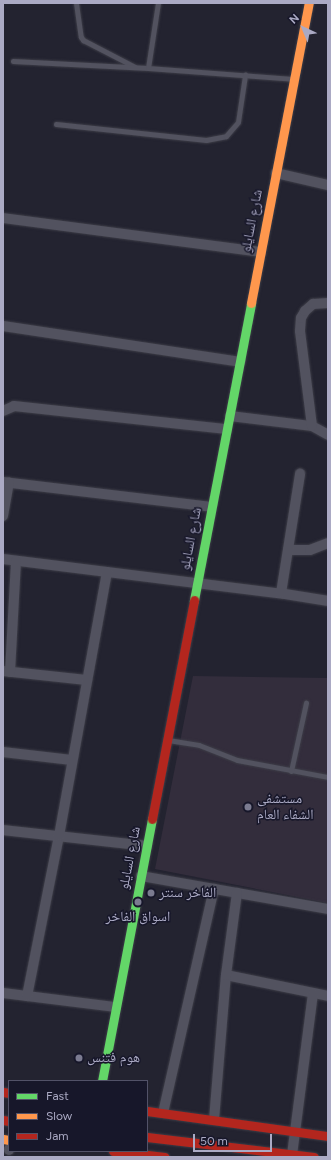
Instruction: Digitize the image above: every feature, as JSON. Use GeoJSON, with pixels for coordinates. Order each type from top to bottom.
{"type":"FeatureCollection","features":[{"type":"Feature","properties":{"kind":"street","name":"شارع السايلو"},"geometry":{"type":"LineString","coordinates":[[102,1080],[309,3]]}},
{"type":"Feature","properties":{"kind":"street"},"geometry":{"type":"LineString","coordinates":[[276,173],[328,185]]}},
{"type":"Feature","properties":{"kind":"street"},"geometry":{"type":"LineString","coordinates":[[3,218],[261,252]]}},
{"type":"Feature","properties":{"kind":"street"},"geometry":{"type":"LineString","coordinates":[[312,426],[300,331],[301,318],[305,310],[313,304],[328,303]]}},
{"type":"Feature","properties":{"kind":"street"},"geometry":{"type":"LineString","coordinates":[[3,326],[240,362]]}},
{"type":"Feature","properties":{"kind":"street"},"geometry":{"type":"LineString","coordinates":[[3,411],[14,406],[227,429]]}},
{"type":"Feature","properties":{"kind":"street"},"geometry":{"type":"LineString","coordinates":[[230,416],[312,426],[328,434]]}},
{"type":"Feature","properties":{"kind":"street"},"geometry":{"type":"LineString","coordinates":[[281,593],[300,474]]}},
{"type":"Feature","properties":{"kind":"street"},"geometry":{"type":"LineString","coordinates":[[3,516],[6,483],[212,507]]}},
{"type":"Feature","properties":{"kind":"street"},"geometry":{"type":"LineString","coordinates":[[288,550],[310,550],[328,544]]}},
{"type":"Feature","properties":{"kind":"street"},"geometry":{"type":"LineString","coordinates":[[3,559],[197,584],[281,593],[328,601]]}},
{"type":"Feature","properties":{"kind":"street"},"geometry":{"type":"LineString","coordinates":[[16,561],[6,671],[87,680]]}},
{"type":"Feature","properties":{"kind":"street"},"geometry":{"type":"LineString","coordinates":[[27,996],[59,836],[107,572]]}},
{"type":"Feature","properties":{"kind":"street"},"geometry":{"type":"LineString","coordinates":[[3,752],[72,760]]}},
{"type":"Feature","properties":{"kind":"street"},"geometry":{"type":"LineString","coordinates":[[3,830],[147,846]]}},
{"type":"Feature","properties":{"kind":"street"},"geometry":{"type":"LineString","coordinates":[[141,876],[328,909]]}},
{"type":"Feature","properties":{"kind":"street"},"geometry":{"type":"LineString","coordinates":[[163,1113],[214,889]]}},
{"type":"Feature","properties":{"kind":"street"},"geometry":{"type":"LineString","coordinates":[[214,1120],[226,975],[237,893]]}},
{"type":"Feature","properties":{"kind":"street"},"geometry":{"type":"LineString","coordinates":[[226,975],[328,996]]}},
{"type":"Feature","properties":{"kind":"street"},"geometry":{"type":"LineString","coordinates":[[3,993],[116,1007]]}},
{"type":"Feature","properties":{"kind":"street"},"geometry":{"type":"LineString","coordinates":[[292,1155],[313,993]]}},
{"type":"Feature","properties":{"kind":"street"},"geometry":{"type":"LineString","coordinates":[[148,1111],[328,1136]]}},
{"type":"Feature","properties":{"kind":"street"},"geometry":{"type":"LineString","coordinates":[[148,1137],[314,1157]]}},
{"type":"Feature","properties":{"kind":"street"},"geometry":{"type":"LineString","coordinates":[[119,1152],[165,1157]]}},
{"type":"Feature","properties":{"kind":"lane"},"geometry":{"type":"LineString","coordinates":[[76,3],[81,36],[83,40],[136,67]]}},
{"type":"Feature","properties":{"kind":"lane"},"geometry":{"type":"LineString","coordinates":[[148,68],[158,3]]}},
{"type":"Feature","properties":{"kind":"lane"},"geometry":{"type":"LineString","coordinates":[[13,60],[136,67],[294,79]]}},
{"type":"Feature","properties":{"kind":"lane"},"geometry":{"type":"LineString","coordinates":[[56,124],[206,140],[226,136],[238,122],[245,75]]}},
{"type":"Feature","properties":{"kind":"lane"},"geometry":{"type":"LineString","coordinates":[[291,770],[306,703]]}},
{"type":"Feature","properties":{"kind":"lane"},"geometry":{"type":"LineString","coordinates":[[167,740],[199,745],[237,760],[328,777]]}},
{"type":"Feature","properties":{"kind":"shaded area","name":"مستشفى الشفاء العام"},"geometry":{"type":"Polygon","coordinates":[[[193,676],[328,678],[328,903],[155,869],[193,676]]]}},
{"type":"Feature","properties":{"kind":"traffic: fast"},"geometry":{"type":"LineString","coordinates":[[194,600],[251,303]]}},
{"type":"Feature","properties":{"kind":"traffic: fast"},"geometry":{"type":"LineString","coordinates":[[102,1080],[152,819]]}},
{"type":"Feature","properties":{"kind":"traffic: slow"},"geometry":{"type":"LineString","coordinates":[[251,303],[309,3]]}},
{"type":"Feature","properties":{"kind":"traffic: slow"},"geometry":{"type":"LineString","coordinates":[[3,1139],[8,1140]]}},
{"type":"Feature","properties":{"kind":"traffic: jam"},"geometry":{"type":"LineString","coordinates":[[152,819],[194,600]]}},
{"type":"Feature","properties":{"kind":"traffic: jam"},"geometry":{"type":"LineString","coordinates":[[3,1092],[8,1093]]}},
{"type":"Feature","properties":{"kind":"traffic: jam"},"geometry":{"type":"LineString","coordinates":[[148,1111],[328,1136]]}},
{"type":"Feature","properties":{"kind":"traffic: jam"},"geometry":{"type":"LineString","coordinates":[[3,1120],[8,1121]]}},
{"type":"Feature","properties":{"kind":"traffic: jam"},"geometry":{"type":"LineString","coordinates":[[148,1137],[314,1157]]}},
{"type":"Feature","properties":{"kind":"traffic: jam"},"geometry":{"type":"LineString","coordinates":[[122,1152],[165,1157]]}},
{"type":"Feature","properties":{"kind":"place","name":"مستشفى الشفاء العام"},"geometry":{"type":"Point","coordinates":[248,807]}},
{"type":"Feature","properties":{"kind":"place","name":"الفاخر سنتر"},"geometry":{"type":"Point","coordinates":[151,893]}},
{"type":"Feature","properties":{"kind":"place","name":"اسواق الفاخر"},"geometry":{"type":"Point","coordinates":[138,902]}},
{"type":"Feature","properties":{"kind":"place","name":"هوم فتنس"},"geometry":{"type":"Point","coordinates":[79,1058]}}]}
